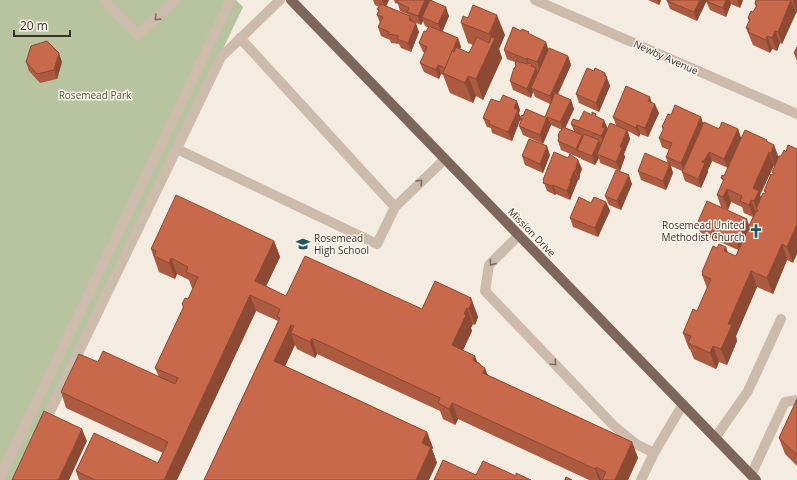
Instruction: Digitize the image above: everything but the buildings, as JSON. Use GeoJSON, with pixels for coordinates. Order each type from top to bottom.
{"type":"FeatureCollection","features":[{"type":"Feature","properties":{"kind":"main road","name":"Mission Drive"},"geometry":{"type":"LineString","coordinates":[[291,0],[753,478]]}},
{"type":"Feature","properties":{"kind":"street"},"geometry":{"type":"LineString","coordinates":[[104,0],[138,35],[175,0]]}},
{"type":"Feature","properties":{"kind":"street"},"geometry":{"type":"LineString","coordinates":[[0,477],[231,0]]}},
{"type":"Feature","properties":{"kind":"street"},"geometry":{"type":"LineString","coordinates":[[41,431],[221,57],[280,0]]}},
{"type":"Feature","properties":{"kind":"street","name":"Newby Avenue"},"geometry":{"type":"LineString","coordinates":[[535,0],[797,114]]}},
{"type":"Feature","properties":{"kind":"street"},"geometry":{"type":"LineString","coordinates":[[240,38],[395,206]]}},
{"type":"Feature","properties":{"kind":"street"},"geometry":{"type":"LineString","coordinates":[[177,149],[377,244],[395,206],[445,159]]}},
{"type":"Feature","properties":{"kind":"street"},"geometry":{"type":"LineString","coordinates":[[519,235],[489,265],[485,291],[613,425],[636,444],[654,453]]}},
{"type":"Feature","properties":{"kind":"street"},"geometry":{"type":"LineString","coordinates":[[715,438],[748,391],[781,319]]}},
{"type":"Feature","properties":{"kind":"street"},"geometry":{"type":"LineString","coordinates":[[753,478],[785,402],[797,400]]}},
{"type":"Feature","properties":{"kind":"street"},"geometry":{"type":"LineString","coordinates":[[641,480],[654,453],[683,404]]}},
{"type":"Feature","properties":{"kind":"green space","name":"Rosemead Park"},"geometry":{"type":"Polygon","coordinates":[[[0,0],[236,0],[243,7],[17,480],[0,480],[0,0]]]}},
{"type":"Feature","properties":{"kind":"place","name":"Rosemead United Methodist Church"},"geometry":{"type":"Point","coordinates":[756,231]}},
{"type":"Feature","properties":{"kind":"place","name":"Rosemead High School"},"geometry":{"type":"Point","coordinates":[303,244]}}]}
